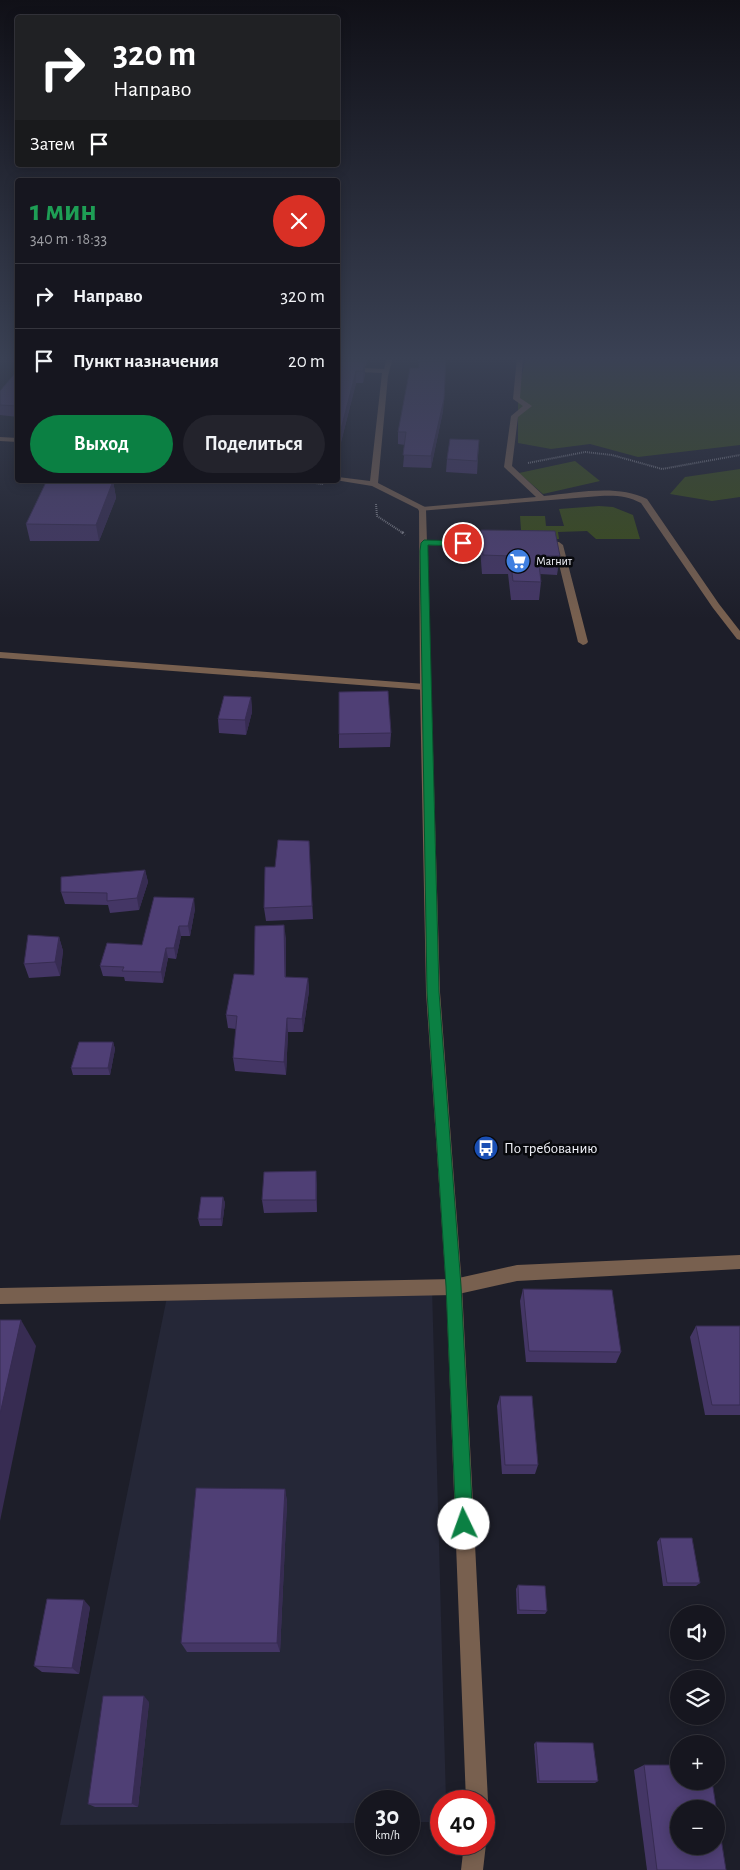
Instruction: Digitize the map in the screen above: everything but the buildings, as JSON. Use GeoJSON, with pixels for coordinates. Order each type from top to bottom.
{"type":"FeatureCollection","features":[{"type":"Feature","properties":{"kind":"street"},"geometry":{"type":"LineString","coordinates":[[374,484],[378,444]]}},
{"type":"Feature","properties":{"kind":"street"},"geometry":{"type":"LineString","coordinates":[[511,444],[508,467],[542,498]]}},
{"type":"Feature","properties":{"kind":"street"},"geometry":{"type":"LineString","coordinates":[[340,479],[374,484],[422,509],[622,492],[633,494],[644,501],[716,606],[740,637]]}},
{"type":"Feature","properties":{"kind":"street"},"geometry":{"type":"LineString","coordinates":[[422,509],[433,992],[454,1286],[477,1790]]}},
{"type":"Feature","properties":{"kind":"street"},"geometry":{"type":"LineString","coordinates":[[424,543],[511,544]]}},
{"type":"Feature","properties":{"kind":"street"},"geometry":{"type":"LineString","coordinates":[[530,545],[560,545],[583,642]]}},
{"type":"Feature","properties":{"kind":"street"},"geometry":{"type":"LineString","coordinates":[[0,655],[426,687]]}},
{"type":"Feature","properties":{"kind":"street"},"geometry":{"type":"LineString","coordinates":[[0,1296],[454,1286],[517,1273],[740,1262]]}},
{"type":"Feature","properties":{"kind":"street"},"geometry":{"type":"LineString","coordinates":[[472,1870],[474,1855]]}},
{"type":"Feature","properties":{"kind":"path"},"geometry":{"type":"LineString","coordinates":[[508,467],[584,452],[612,455],[662,469],[740,455]]}},
{"type":"Feature","properties":{"kind":"path"},"geometry":{"type":"LineString","coordinates":[[317,483],[326,484]]}},
{"type":"Feature","properties":{"kind":"path"},"geometry":{"type":"LineString","coordinates":[[372,500],[376,504],[377,516],[387,524],[400,530],[406,536]]}},
{"type":"Feature","properties":{"kind":"shaded area"},"geometry":{"type":"Polygon","coordinates":[[[432,1287],[446,1790],[430,1790],[430,1822],[420,1822],[420,1790],[355,1790],[355,1823],[60,1825],[168,1292],[432,1287]]]}},
{"type":"Feature","properties":{"kind":"green space"},"geometry":{"type":"Polygon","coordinates":[[[525,444],[588,444],[551,449],[525,444]]]}},
{"type":"Feature","properties":{"kind":"green space"},"geometry":{"type":"Polygon","coordinates":[[[591,444],[740,444],[740,445],[638,457],[591,444]]]}},
{"type":"Feature","properties":{"kind":"green space"},"geometry":{"type":"Polygon","coordinates":[[[575,461],[600,481],[543,494],[519,473],[575,461]]]}},
{"type":"Feature","properties":{"kind":"green space"},"geometry":{"type":"Polygon","coordinates":[[[740,469],[740,497],[712,501],[670,494],[685,477],[740,469]]]}},
{"type":"Feature","properties":{"kind":"green space"},"geometry":{"type":"Polygon","coordinates":[[[599,506],[613,507],[633,515],[640,539],[596,539],[587,531],[558,532],[559,539],[493,541],[492,530],[521,530],[520,516],[545,516],[546,526],[564,526],[559,509],[599,506]]]}},
{"type":"Feature","properties":{"kind":"place","name":"Магнит"},"geometry":{"type":"Point","coordinates":[518,561]}},
{"type":"Feature","properties":{"kind":"place","name":"По требованию"},"geometry":{"type":"Point","coordinates":[486,1148]}},
{"type":"Feature","properties":{"kind":"route"},"geometry":{"type":"LineString","coordinates":[[463,543],[424,543],[424,551],[433,992],[454,1286],[464,1524]]}}]}
